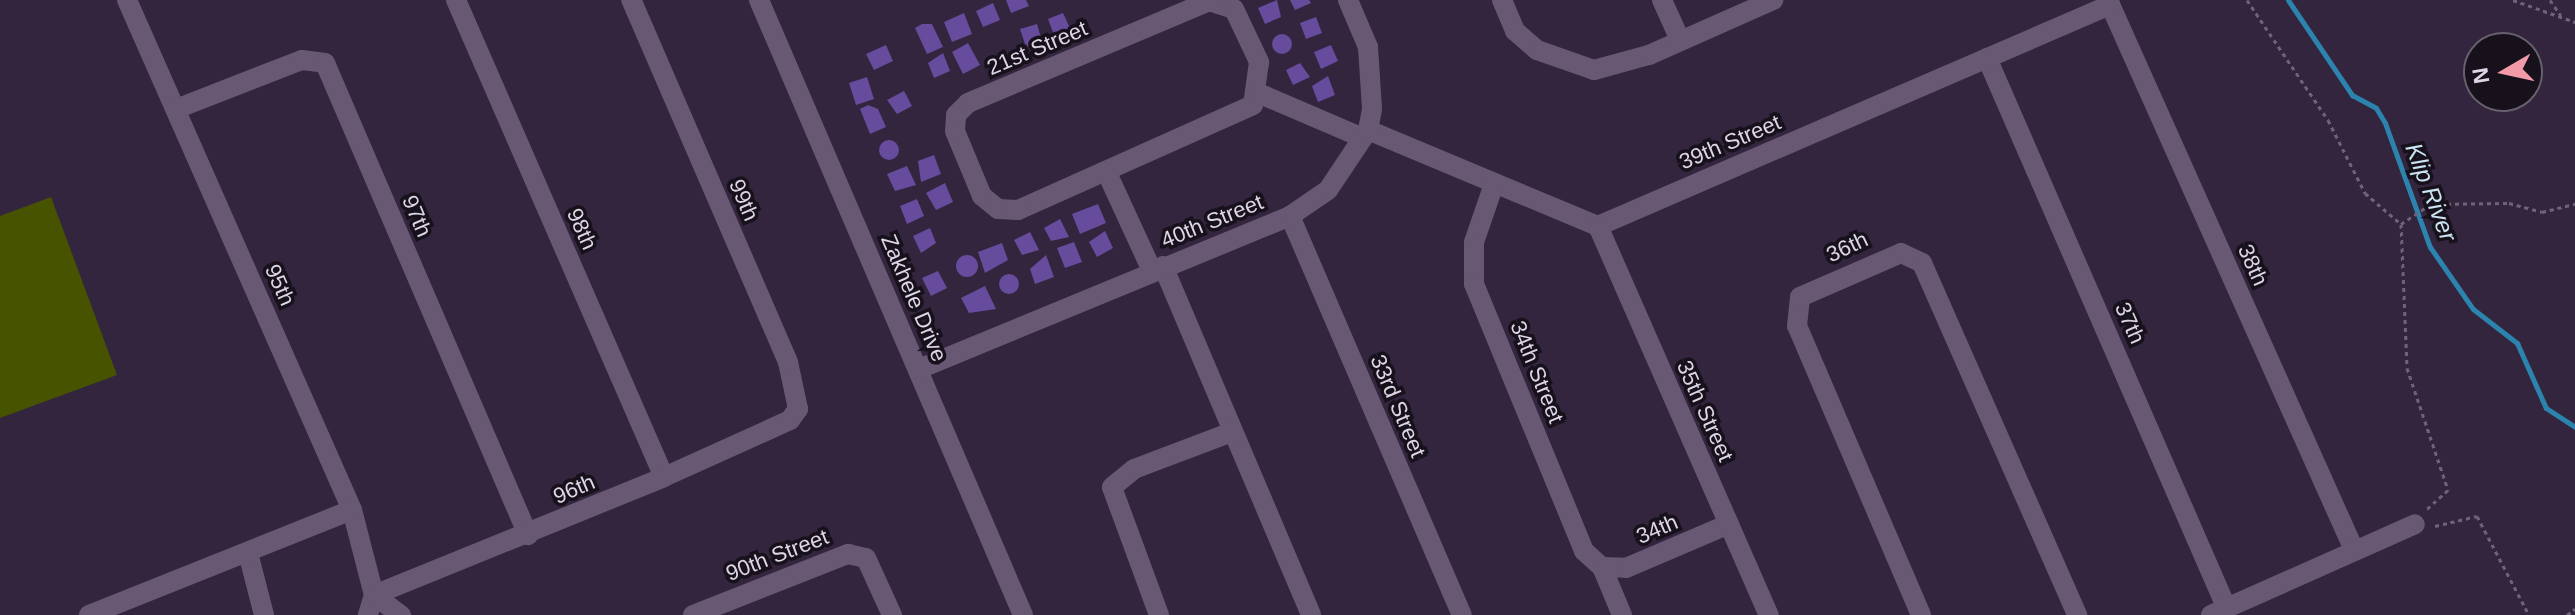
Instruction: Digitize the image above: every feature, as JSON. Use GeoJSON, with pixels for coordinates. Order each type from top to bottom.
{"type":"FeatureCollection","features":[{"type":"Feature","properties":{"kind":"street","name":"95th"},"geometry":{"type":"LineString","coordinates":[[127,0],[352,510],[374,595]]}},
{"type":"Feature","properties":{"kind":"street","name":"98th"},"geometry":{"type":"LineString","coordinates":[[456,0],[664,477]]}},
{"type":"Feature","properties":{"kind":"street","name":"99th"},"geometry":{"type":"LineString","coordinates":[[631,0],[793,375],[798,409],[790,420]]}},
{"type":"Feature","properties":{"kind":"street","name":"Zakhele Drive"},"geometry":{"type":"LineString","coordinates":[[759,0],[1023,615]]}},
{"type":"Feature","properties":{"kind":"street"},"geometry":{"type":"LineString","coordinates":[[1348,0],[1372,67],[1365,134]]}},
{"type":"Feature","properties":{"kind":"street"},"geometry":{"type":"LineString","coordinates":[[1502,0],[1515,31],[1570,65],[1625,64],[1773,0]]}},
{"type":"Feature","properties":{"kind":"street"},"geometry":{"type":"LineString","coordinates":[[1662,0],[1680,40]]}},
{"type":"Feature","properties":{"kind":"street","name":"21st Street"},"geometry":{"type":"LineString","coordinates":[[1209,1],[1227,3],[1239,17],[1259,62],[1258,93],[1241,114],[1107,173],[1018,210],[998,209],[975,180],[955,131],[956,115],[979,98],[1209,1]]}},
{"type":"Feature","properties":{"kind":"street","name":"39th Street"},"geometry":{"type":"LineString","coordinates":[[1598,226],[2109,2]]}},
{"type":"Feature","properties":{"kind":"street","name":"38th"},"geometry":{"type":"LineString","coordinates":[[2109,2],[2354,550]]}},
{"type":"Feature","properties":{"kind":"street","name":"37th"},"geometry":{"type":"LineString","coordinates":[[1987,58],[2219,612]]}},
{"type":"Feature","properties":{"kind":"street","name":"97th"},"geometry":{"type":"LineString","coordinates":[[176,109],[302,60],[325,63],[528,535]]}},
{"type":"Feature","properties":{"kind":"street"},"geometry":{"type":"LineString","coordinates":[[1258,93],[1598,226]]}},
{"type":"Feature","properties":{"kind":"street","name":"40th Street"},"geometry":{"type":"LineString","coordinates":[[919,369],[1290,216],[1328,190],[1365,134]]}},
{"type":"Feature","properties":{"kind":"street"},"geometry":{"type":"LineString","coordinates":[[1107,173],[1157,269],[1311,615]]}},
{"type":"Feature","properties":{"kind":"street","name":"34th Street"},"geometry":{"type":"LineString","coordinates":[[1494,184],[1474,242],[1474,284],[1584,551],[1602,567],[1622,615]]}},
{"type":"Feature","properties":{"kind":"street","name":"33rd Street"},"geometry":{"type":"LineString","coordinates":[[1290,216],[1462,615]]}},
{"type":"Feature","properties":{"kind":"street","name":"35th Street"},"geometry":{"type":"LineString","coordinates":[[1598,226],[1769,615]]}},
{"type":"Feature","properties":{"kind":"street","name":"36th"},"geometry":{"type":"LineString","coordinates":[[1921,615],[1797,326],[1800,297],[1901,253],[1922,263],[2077,615]]}},
{"type":"Feature","properties":{"kind":"street","name":"96th"},"geometry":{"type":"LineString","coordinates":[[374,595],[528,535],[790,420]]}},
{"type":"Feature","properties":{"kind":"street"},"geometry":{"type":"LineString","coordinates":[[1159,615],[1112,487],[1134,469],[1232,432]]}},
{"type":"Feature","properties":{"kind":"street"},"geometry":{"type":"LineString","coordinates":[[89,615],[352,510]]}},
{"type":"Feature","properties":{"kind":"street","name":"34th"},"geometry":{"type":"LineString","coordinates":[[1602,567],[1626,568],[1729,524]]}},
{"type":"Feature","properties":{"kind":"street"},"geometry":{"type":"LineString","coordinates":[[2219,612],[2415,524]]}},
{"type":"Feature","properties":{"kind":"street"},"geometry":{"type":"LineString","coordinates":[[248,553],[264,615]]}},
{"type":"Feature","properties":{"kind":"street","name":"90th Street"},"geometry":{"type":"LineString","coordinates":[[693,615],[848,554],[866,558],[892,615]]}},
{"type":"Feature","properties":{"kind":"street"},"geometry":{"type":"LineString","coordinates":[[368,615],[374,595],[401,615]]}},
{"type":"Feature","properties":{"kind":"path"},"geometry":{"type":"LineString","coordinates":[[2247,0],[2328,120],[2365,193],[2401,224],[2407,368],[2448,490],[2415,524]]}},
{"type":"Feature","properties":{"kind":"path"},"geometry":{"type":"LineString","coordinates":[[2513,0],[2575,22]]}},
{"type":"Feature","properties":{"kind":"path"},"geometry":{"type":"LineString","coordinates":[[2550,0],[2561,16]]}},
{"type":"Feature","properties":{"kind":"path"},"geometry":{"type":"LineString","coordinates":[[2401,224],[2431,204],[2509,203],[2542,212],[2575,204]]}},
{"type":"Feature","properties":{"kind":"path"},"geometry":{"type":"LineString","coordinates":[[2415,524],[2440,527],[2477,516],[2529,615]]}},
{"type":"Feature","properties":{"kind":"path"},"geometry":{"type":"LineString","coordinates":[[2567,615],[2575,609]]}},
{"type":"Feature","properties":{"kind":"green space"},"geometry":{"type":"Polygon","coordinates":[[[51,197],[117,375],[0,418],[0,216],[51,197]]]}},
{"type":"Feature","properties":{"kind":"building"},"geometry":{"type":"Polygon","coordinates":[[[1006,0],[1026,0],[1029,6],[1011,13],[1006,0]]]}},
{"type":"Feature","properties":{"kind":"building"},"geometry":{"type":"Polygon","coordinates":[[[1277,0],[1281,17],[1265,24],[1258,8],[1277,0]]]}},
{"type":"Feature","properties":{"kind":"building"},"geometry":{"type":"Polygon","coordinates":[[[1290,0],[1309,0],[1311,3],[1295,10],[1290,0]]]}},
{"type":"Feature","properties":{"kind":"building"},"geometry":{"type":"Polygon","coordinates":[[[993,3],[1000,20],[983,27],[976,11],[993,3]]]}},
{"type":"Feature","properties":{"kind":"building"},"geometry":{"type":"Polygon","coordinates":[[[964,13],[972,34],[952,42],[944,22],[964,13]]]}},
{"type":"Feature","properties":{"kind":"building"},"geometry":{"type":"Polygon","coordinates":[[[1063,13],[1070,28],[1054,35],[1048,19],[1063,13]]]}},
{"type":"Feature","properties":{"kind":"building"},"geometry":{"type":"Polygon","coordinates":[[[1316,17],[1322,33],[1306,39],[1300,23],[1316,17]]]}},
{"type":"Feature","properties":{"kind":"building"},"geometry":{"type":"Polygon","coordinates":[[[932,24],[943,47],[927,54],[915,28],[932,24]]]}},
{"type":"Feature","properties":{"kind":"building"},"geometry":{"type":"Polygon","coordinates":[[[1037,24],[1042,41],[1026,47],[1020,29],[1037,24]]]}},
{"type":"Feature","properties":{"kind":"building"},"geometry":{"type":"Polygon","coordinates":[[[1282,34],[1289,37],[1292,44],[1289,51],[1282,54],[1275,51],[1272,44],[1275,37],[1282,34]]]}},
{"type":"Feature","properties":{"kind":"building"},"geometry":{"type":"Polygon","coordinates":[[[968,43],[980,65],[963,74],[952,52],[968,43]]]}},
{"type":"Feature","properties":{"kind":"building"},"geometry":{"type":"Polygon","coordinates":[[[886,45],[893,61],[874,70],[866,54],[886,45]]]}},
{"type":"Feature","properties":{"kind":"building"},"geometry":{"type":"Polygon","coordinates":[[[1331,45],[1338,61],[1321,69],[1314,52],[1331,45]]]}},
{"type":"Feature","properties":{"kind":"building"},"geometry":{"type":"Polygon","coordinates":[[[943,53],[950,71],[934,78],[928,63],[943,53]]]}},
{"type":"Feature","properties":{"kind":"building"},"geometry":{"type":"Polygon","coordinates":[[[1300,63],[1310,77],[1293,85],[1286,70],[1300,63]]]}},
{"type":"Feature","properties":{"kind":"building"},"geometry":{"type":"Polygon","coordinates":[[[1328,76],[1335,95],[1318,102],[1312,86],[1328,76]]]}},
{"type":"Feature","properties":{"kind":"building"},"geometry":{"type":"Polygon","coordinates":[[[867,77],[874,99],[856,105],[849,83],[867,77]]]}},
{"type":"Feature","properties":{"kind":"building"},"geometry":{"type":"Polygon","coordinates":[[[904,91],[912,106],[897,114],[887,100],[904,91]]]}},
{"type":"Feature","properties":{"kind":"building"},"geometry":{"type":"Polygon","coordinates":[[[868,105],[878,109],[886,127],[870,134],[860,109],[868,105]]]}},
{"type":"Feature","properties":{"kind":"building"},"geometry":{"type":"Polygon","coordinates":[[[889,140],[896,143],[899,150],[896,157],[889,160],[882,157],[879,150],[882,143],[889,140]]]}},
{"type":"Feature","properties":{"kind":"building"},"geometry":{"type":"Polygon","coordinates":[[[934,155],[941,174],[921,182],[918,161],[934,155]]]}},
{"type":"Feature","properties":{"kind":"building"},"geometry":{"type":"Polygon","coordinates":[[[907,166],[916,185],[895,191],[887,174],[907,166]]]}},
{"type":"Feature","properties":{"kind":"building"},"geometry":{"type":"Polygon","coordinates":[[[945,183],[953,202],[936,210],[926,193],[945,183]]]}},
{"type":"Feature","properties":{"kind":"building"},"geometry":{"type":"Polygon","coordinates":[[[917,199],[924,216],[907,224],[900,206],[917,199]]]}},
{"type":"Feature","properties":{"kind":"building"},"geometry":{"type":"Polygon","coordinates":[[[1098,204],[1106,223],[1080,234],[1072,214],[1098,204]]]}},
{"type":"Feature","properties":{"kind":"building"},"geometry":{"type":"Polygon","coordinates":[[[1060,219],[1069,237],[1051,241],[1044,228],[1060,219]]]}},
{"type":"Feature","properties":{"kind":"building"},"geometry":{"type":"Polygon","coordinates":[[[930,228],[936,243],[921,253],[913,236],[930,228]]]}},
{"type":"Feature","properties":{"kind":"building"},"geometry":{"type":"Polygon","coordinates":[[[1105,231],[1113,248],[1097,257],[1089,242],[1105,231]]]}},
{"type":"Feature","properties":{"kind":"building"},"geometry":{"type":"Polygon","coordinates":[[[1030,232],[1039,250],[1022,255],[1014,240],[1030,232]]]}},
{"type":"Feature","properties":{"kind":"building"},"geometry":{"type":"Polygon","coordinates":[[[1074,242],[1082,262],[1065,268],[1057,248],[1074,242]]]}},
{"type":"Feature","properties":{"kind":"building"},"geometry":{"type":"Polygon","coordinates":[[[1002,243],[1008,260],[985,273],[978,252],[1002,243]]]}},
{"type":"Feature","properties":{"kind":"building"},"geometry":{"type":"Polygon","coordinates":[[[967,255],[975,258],[978,266],[975,274],[967,277],[959,274],[956,266],[959,258],[967,255]]]}},
{"type":"Feature","properties":{"kind":"building"},"geometry":{"type":"Polygon","coordinates":[[[1046,255],[1054,277],[1035,284],[1030,269],[1046,255]]]}},
{"type":"Feature","properties":{"kind":"building"},"geometry":{"type":"Polygon","coordinates":[[[938,271],[947,288],[931,296],[922,278],[938,271]]]}},
{"type":"Feature","properties":{"kind":"building"},"geometry":{"type":"Polygon","coordinates":[[[1009,274],[1016,277],[1019,284],[1016,291],[1009,294],[1002,291],[999,284],[1002,277],[1009,274]]]}},
{"type":"Feature","properties":{"kind":"building"},"geometry":{"type":"Polygon","coordinates":[[[985,286],[996,309],[969,313],[961,298],[985,286]]]}},
{"type":"Feature","properties":{"kind":"waterway","name":"Klip River"},"geometry":{"type":"LineString","coordinates":[[2288,0],[2352,95],[2376,108],[2385,123],[2430,247],[2473,309],[2517,343],[2546,408],[2575,427]]}}]}
